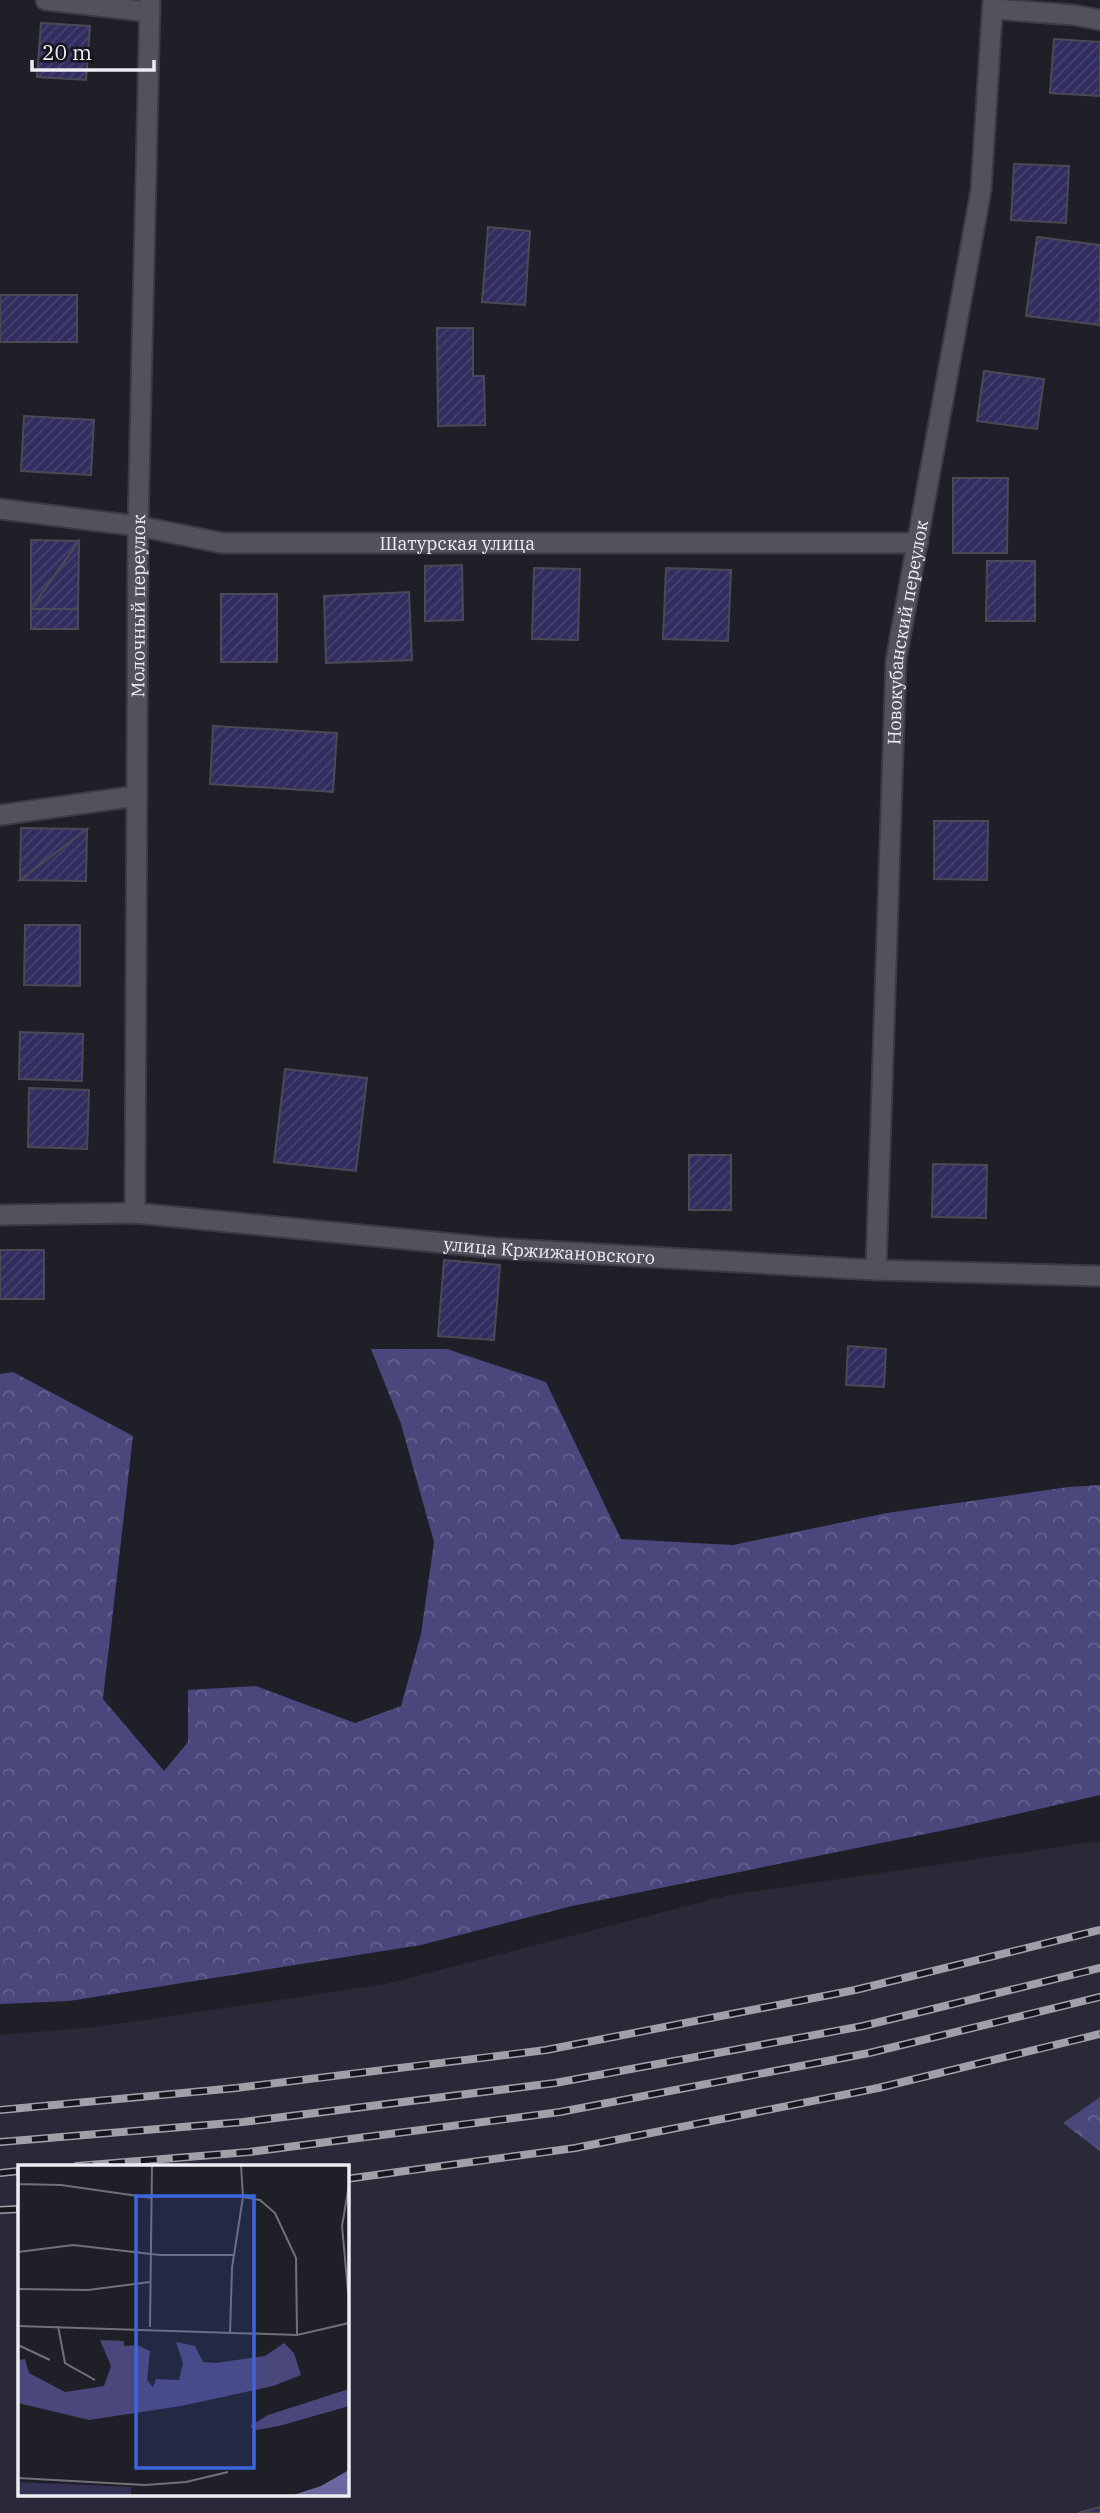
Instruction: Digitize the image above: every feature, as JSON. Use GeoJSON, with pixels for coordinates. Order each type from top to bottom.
{"type":"FeatureCollection","features":[{"type":"Feature","properties":{"kind":"street"},"geometry":{"type":"LineString","coordinates":[[46,0],[150,6]]}},
{"type":"Feature","properties":{"kind":"street"},"geometry":{"type":"LineString","coordinates":[[994,5],[1100,20]]}},
{"type":"Feature","properties":{"kind":"street","name":"Новокубанский переулок"},"geometry":{"type":"LineString","coordinates":[[876,1270],[896,660],[981,190],[994,5]]}},
{"type":"Feature","properties":{"kind":"street","name":"Молочный переулок"},"geometry":{"type":"LineString","coordinates":[[135,1213],[138,526],[150,6]]}},
{"type":"Feature","properties":{"kind":"street","name":"Шатурская улица"},"geometry":{"type":"LineString","coordinates":[[0,509],[138,526],[222,543],[918,543]]}},
{"type":"Feature","properties":{"kind":"street"},"geometry":{"type":"LineString","coordinates":[[0,815],[136,796]]}},
{"type":"Feature","properties":{"kind":"street","name":"улица Кржижановского"},"geometry":{"type":"LineString","coordinates":[[0,1215],[135,1213],[496,1248],[876,1270],[1100,1276]]}},
{"type":"Feature","properties":{"kind":"shaded area"},"geometry":{"type":"Polygon","coordinates":[[[1100,1841],[1100,2513],[0,2513],[0,2035],[104,2026],[386,1984],[729,1895],[1100,1841]]]}},
{"type":"Feature","properties":{"kind":"green space"},"geometry":{"type":"Polygon","coordinates":[[[371,1349],[447,1349],[546,1382],[621,1539],[733,1545],[887,1513],[1068,1487],[1100,1485],[1100,1795],[960,1827],[572,1906],[421,1945],[69,2001],[0,2004],[0,1374],[13,1372],[133,1436],[103,1699],[164,1771],[188,1742],[188,1690],[256,1686],[355,1723],[401,1706],[421,1634],[434,1542],[401,1424],[371,1349]]]}},
{"type":"Feature","properties":{"kind":"green space"},"geometry":{"type":"Polygon","coordinates":[[[1100,2097],[1100,2151],[1063,2123],[1100,2097]]]}},
{"type":"Feature","properties":{"kind":"building"},"geometry":{"type":"Polygon","coordinates":[[[41,23],[90,26],[86,80],[37,77],[41,23]]]}},
{"type":"Feature","properties":{"kind":"building"},"geometry":{"type":"Polygon","coordinates":[[[1054,39],[1100,42],[1100,96],[1050,93],[1054,39]]]}},
{"type":"Feature","properties":{"kind":"building"},"geometry":{"type":"Polygon","coordinates":[[[1014,164],[1069,166],[1066,223],[1011,220],[1014,164]]]}},
{"type":"Feature","properties":{"kind":"building"},"geometry":{"type":"Polygon","coordinates":[[[488,227],[530,231],[525,305],[482,302],[488,227]]]}},
{"type":"Feature","properties":{"kind":"building"},"geometry":{"type":"Polygon","coordinates":[[[1037,237],[1100,245],[1100,325],[1026,316],[1037,237]]]}},
{"type":"Feature","properties":{"kind":"building"},"geometry":{"type":"Polygon","coordinates":[[[0,295],[77,295],[77,342],[0,342],[0,295]]]}},
{"type":"Feature","properties":{"kind":"building"},"geometry":{"type":"Polygon","coordinates":[[[437,328],[473,328],[473,376],[484,376],[485,425],[438,426],[437,328]]]}},
{"type":"Feature","properties":{"kind":"building"},"geometry":{"type":"Polygon","coordinates":[[[984,371],[1044,379],[1037,429],[977,421],[984,371]]]}},
{"type":"Feature","properties":{"kind":"building"},"geometry":{"type":"Polygon","coordinates":[[[24,416],[94,420],[91,475],[21,471],[24,416]]]}},
{"type":"Feature","properties":{"kind":"building"},"geometry":{"type":"Polygon","coordinates":[[[953,478],[1008,478],[1007,553],[953,553],[953,478]]]}},
{"type":"Feature","properties":{"kind":"building"},"geometry":{"type":"Polygon","coordinates":[[[31,540],[79,541],[31,609],[31,540]]]}},
{"type":"Feature","properties":{"kind":"building"},"geometry":{"type":"Polygon","coordinates":[[[79,541],[78,609],[31,609],[79,541]]]}},
{"type":"Feature","properties":{"kind":"building"},"geometry":{"type":"Polygon","coordinates":[[[987,561],[1035,561],[1035,621],[986,621],[987,561]]]}},
{"type":"Feature","properties":{"kind":"building"},"geometry":{"type":"Polygon","coordinates":[[[462,565],[463,620],[425,621],[425,566],[462,565]]]}},
{"type":"Feature","properties":{"kind":"building"},"geometry":{"type":"Polygon","coordinates":[[[534,568],[580,569],[578,640],[532,639],[534,568]]]}},
{"type":"Feature","properties":{"kind":"building"},"geometry":{"type":"Polygon","coordinates":[[[666,568],[731,570],[728,641],[663,639],[666,568]]]}},
{"type":"Feature","properties":{"kind":"building"},"geometry":{"type":"Polygon","coordinates":[[[409,592],[412,660],[326,663],[324,596],[409,592]]]}},
{"type":"Feature","properties":{"kind":"building"},"geometry":{"type":"Polygon","coordinates":[[[221,594],[277,594],[277,662],[221,662],[221,594]]]}},
{"type":"Feature","properties":{"kind":"building"},"geometry":{"type":"Polygon","coordinates":[[[31,609],[78,609],[78,629],[31,629],[31,609]]]}},
{"type":"Feature","properties":{"kind":"building"},"geometry":{"type":"Polygon","coordinates":[[[213,726],[337,733],[333,792],[210,784],[213,726]]]}},
{"type":"Feature","properties":{"kind":"building"},"geometry":{"type":"Polygon","coordinates":[[[934,821],[988,821],[987,880],[934,879],[934,821]]]}},
{"type":"Feature","properties":{"kind":"building"},"geometry":{"type":"Polygon","coordinates":[[[21,828],[87,829],[20,880],[21,828]]]}},
{"type":"Feature","properties":{"kind":"building"},"geometry":{"type":"Polygon","coordinates":[[[87,829],[86,881],[20,880],[87,829]]]}},
{"type":"Feature","properties":{"kind":"building"},"geometry":{"type":"Polygon","coordinates":[[[25,925],[80,925],[80,986],[24,985],[25,925]]]}},
{"type":"Feature","properties":{"kind":"building"},"geometry":{"type":"Polygon","coordinates":[[[20,1032],[83,1034],[82,1081],[19,1079],[20,1032]]]}},
{"type":"Feature","properties":{"kind":"building"},"geometry":{"type":"Polygon","coordinates":[[[285,1069],[367,1078],[356,1171],[274,1162],[285,1069]]]}},
{"type":"Feature","properties":{"kind":"building"},"geometry":{"type":"Polygon","coordinates":[[[29,1088],[89,1090],[87,1149],[28,1147],[29,1088]]]}},
{"type":"Feature","properties":{"kind":"building"},"geometry":{"type":"Polygon","coordinates":[[[689,1155],[731,1155],[731,1210],[689,1210],[689,1155]]]}},
{"type":"Feature","properties":{"kind":"building"},"geometry":{"type":"Polygon","coordinates":[[[933,1164],[987,1165],[986,1218],[932,1217],[933,1164]]]}},
{"type":"Feature","properties":{"kind":"building"},"geometry":{"type":"Polygon","coordinates":[[[0,1250],[44,1250],[44,1299],[0,1299],[0,1250]]]}},
{"type":"Feature","properties":{"kind":"building"},"geometry":{"type":"Polygon","coordinates":[[[444,1260],[500,1265],[494,1340],[438,1336],[444,1260]]]}},
{"type":"Feature","properties":{"kind":"building"},"geometry":{"type":"Polygon","coordinates":[[[848,1346],[886,1349],[884,1387],[846,1385],[848,1346]]]}},
{"type":"Feature","properties":{"kind":"building"},"geometry":{"type":"Polygon","coordinates":[[[1100,2507],[1100,2513],[1078,2513],[1100,2507]]]}},
{"type":"Feature","properties":{"kind":"railway"},"geometry":{"type":"LineString","coordinates":[[0,2110],[236,2088],[546,2050],[855,1990],[1100,1930]]}},
{"type":"Feature","properties":{"kind":"railway"},"geometry":{"type":"LineString","coordinates":[[0,2142],[243,2122],[555,2083],[863,2026],[1100,1968]]}},
{"type":"Feature","properties":{"kind":"railway"},"geometry":{"type":"LineString","coordinates":[[89,2165],[249,2152],[560,2112],[869,2053],[1100,1997]]}},
{"type":"Feature","properties":{"kind":"railway"},"geometry":{"type":"LineString","coordinates":[[348,2179],[575,2148],[878,2088],[1100,2034]]}},
{"type":"Feature","properties":{"kind":"railway"},"geometry":{"type":"LineString","coordinates":[[0,2173],[18,2171]]}},
{"type":"Feature","properties":{"kind":"railway"},"geometry":{"type":"LineString","coordinates":[[0,2210],[18,2209]]}}]}
